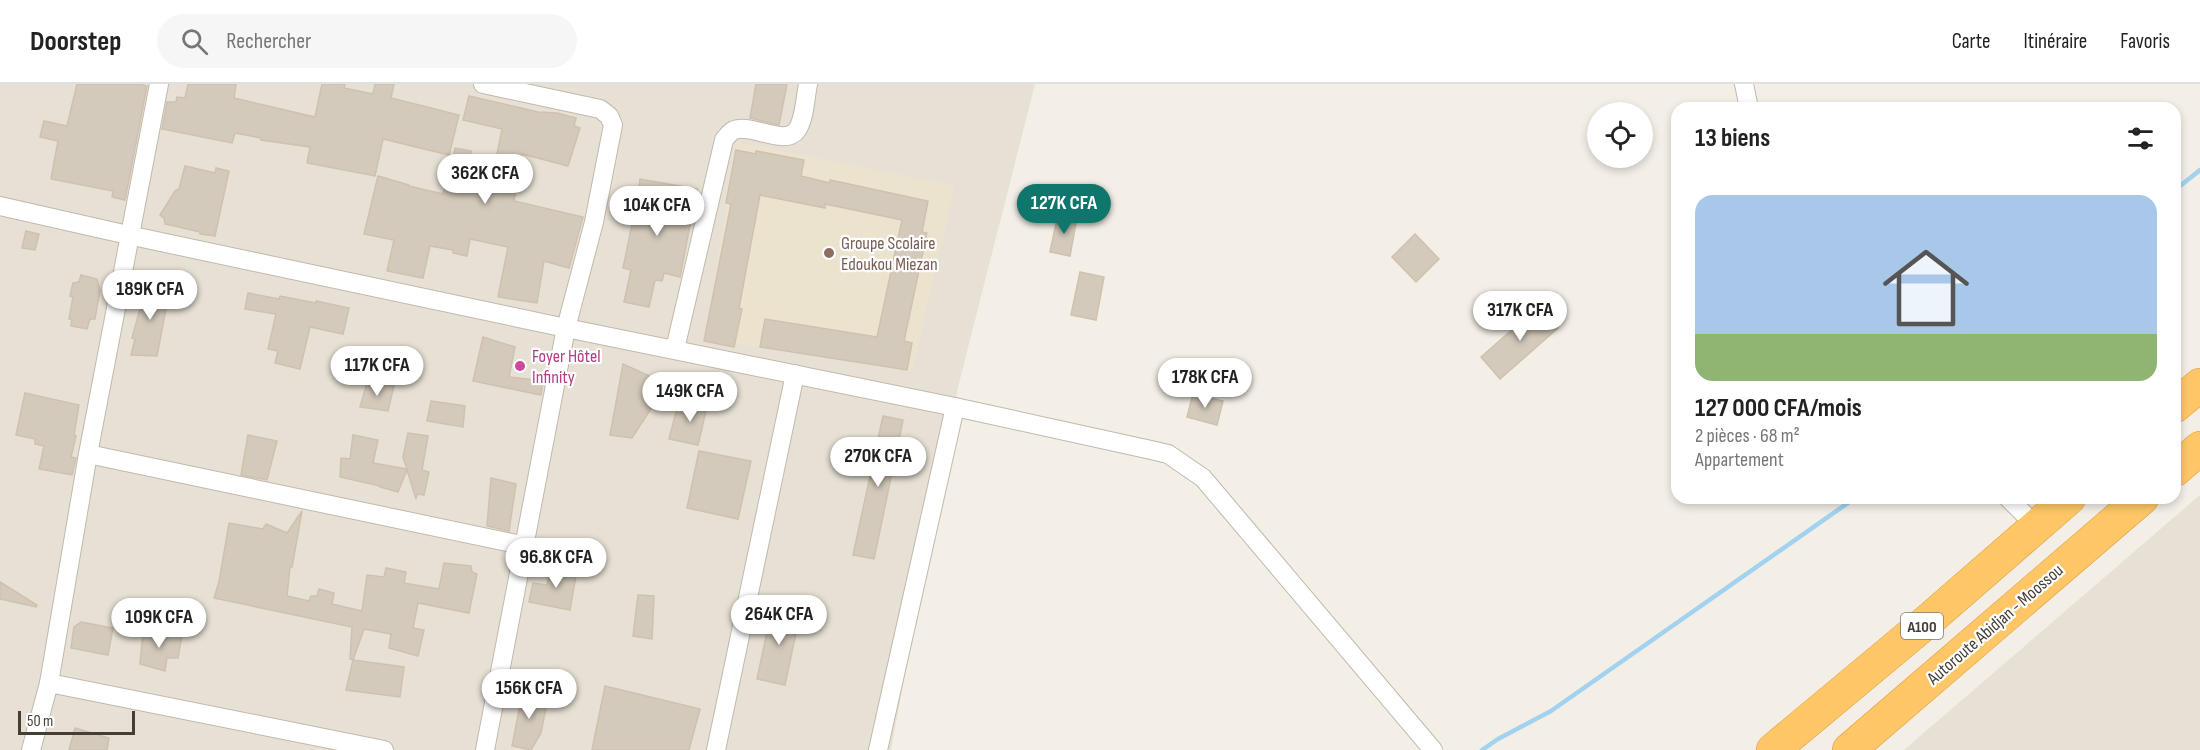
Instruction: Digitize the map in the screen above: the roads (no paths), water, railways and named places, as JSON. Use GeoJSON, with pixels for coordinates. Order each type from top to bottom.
{"type":"FeatureCollection","features":[{"type":"Feature","properties":{"kind":"highway"},"geometry":{"type":"LineString","coordinates":[[2181,401],[2200,385]]}},
{"type":"Feature","properties":{"kind":"highway"},"geometry":{"type":"LineString","coordinates":[[2181,465],[2200,448]]}},
{"type":"Feature","properties":{"kind":"highway","name":"A100"},"geometry":{"type":"LineString","coordinates":[[1773,750],[1923,625],[2062,504]]}},
{"type":"Feature","properties":{"kind":"highway","name":"Autoroute Abidjan - Moossou"},"geometry":{"type":"LineString","coordinates":[[1849,750],[2135,504]]}},
{"type":"Feature","properties":{"kind":"street"},"geometry":{"type":"LineString","coordinates":[[31,750],[49,683],[128,235],[159,84]]}},
{"type":"Feature","properties":{"kind":"street"},"geometry":{"type":"LineString","coordinates":[[483,84],[600,110],[609,116],[613,125],[594,222],[566,328],[526,546],[485,750]]}},
{"type":"Feature","properties":{"kind":"street"},"geometry":{"type":"LineString","coordinates":[[675,349],[724,140],[732,130],[746,128],[785,137],[795,133],[800,124],[808,84]]}},
{"type":"Feature","properties":{"kind":"street"},"geometry":{"type":"LineString","coordinates":[[1744,84],[1748,102]]}},
{"type":"Feature","properties":{"kind":"street"},"geometry":{"type":"LineString","coordinates":[[0,206],[566,328],[956,407],[1168,454],[1203,478],[1433,750]]}},
{"type":"Feature","properties":{"kind":"street"},"geometry":{"type":"LineString","coordinates":[[716,750],[795,374]]}},
{"type":"Feature","properties":{"kind":"street"},"geometry":{"type":"LineString","coordinates":[[878,750],[956,407]]}},
{"type":"Feature","properties":{"kind":"street"},"geometry":{"type":"LineString","coordinates":[[88,454],[526,546]]}},
{"type":"Feature","properties":{"kind":"street"},"geometry":{"type":"LineString","coordinates":[[2014,504],[2036,526]]}},
{"type":"Feature","properties":{"kind":"street"},"geometry":{"type":"LineString","coordinates":[[49,683],[384,750]]}},
{"type":"Feature","properties":{"kind":"waterway"},"geometry":{"type":"LineString","coordinates":[[2181,185],[2200,170]]}},
{"type":"Feature","properties":{"kind":"waterway"},"geometry":{"type":"LineString","coordinates":[[1482,750],[1551,711],[1846,504]]}},
{"type":"Feature","properties":{"kind":"place","name":"Groupe Scolaire Edoukou Miezan"},"geometry":{"type":"Point","coordinates":[829,253]}},
{"type":"Feature","properties":{"kind":"place","name":"Foyer Hôtel Infinity"},"geometry":{"type":"Point","coordinates":[520,366]}}]}
